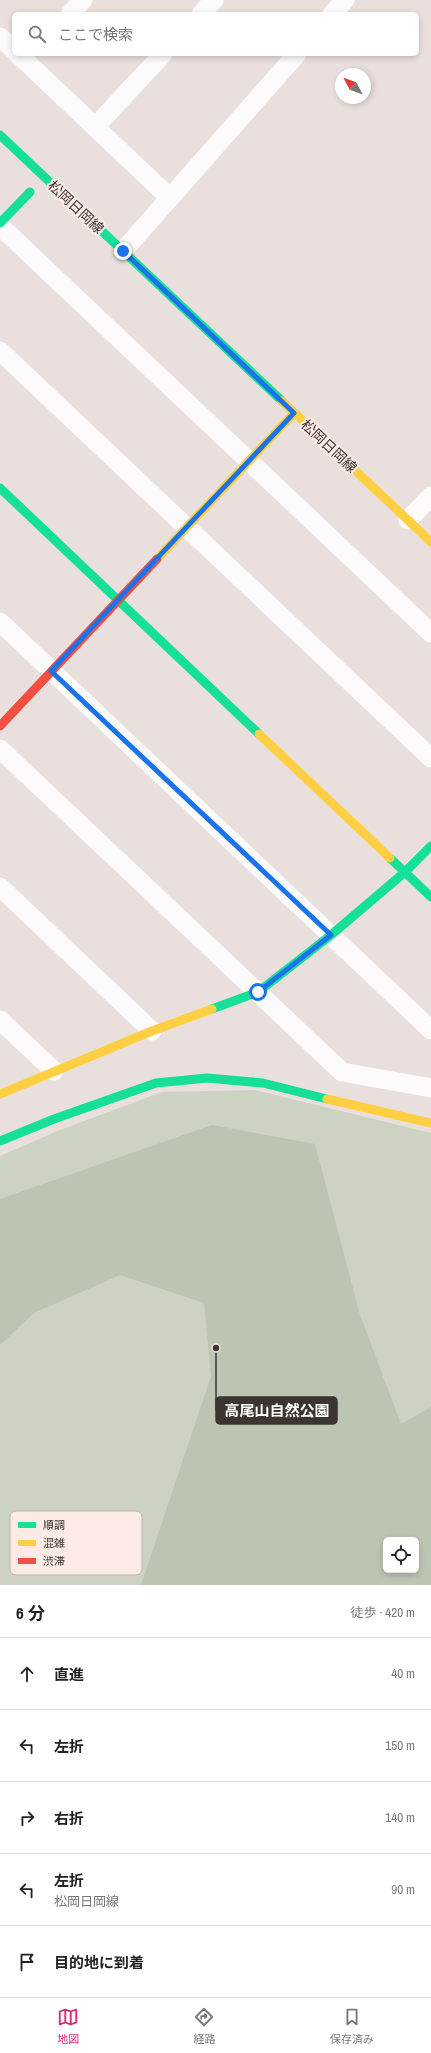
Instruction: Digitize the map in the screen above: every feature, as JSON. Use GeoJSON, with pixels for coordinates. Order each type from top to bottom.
{"type":"FeatureCollection","features":[{"type":"Feature","properties":{"kind":"street"},"geometry":{"type":"LineString","coordinates":[[72,12],[83,0]]}},
{"type":"Feature","properties":{"kind":"street"},"geometry":{"type":"LineString","coordinates":[[203,12],[214,0]]}},
{"type":"Feature","properties":{"kind":"street"},"geometry":{"type":"LineString","coordinates":[[334,12],[345,0]]}},
{"type":"Feature","properties":{"kind":"street"},"geometry":{"type":"LineString","coordinates":[[0,37],[12,47]]}},
{"type":"Feature","properties":{"kind":"street"},"geometry":{"type":"LineString","coordinates":[[23,56],[170,198]]}},
{"type":"Feature","properties":{"kind":"street"},"geometry":{"type":"LineString","coordinates":[[95,127],[161,56]]}},
{"type":"Feature","properties":{"kind":"street"},"geometry":{"type":"LineString","coordinates":[[123,251],[295,56]]}},
{"type":"Feature","properties":{"kind":"street","name":"松岡日岡線"},"geometry":{"type":"LineString","coordinates":[[0,135],[431,542]]}},
{"type":"Feature","properties":{"kind":"street"},"geometry":{"type":"LineString","coordinates":[[30,192],[0,225],[431,633]]}},
{"type":"Feature","properties":{"kind":"street"},"geometry":{"type":"LineString","coordinates":[[0,351],[431,758]]}},
{"type":"Feature","properties":{"kind":"street"},"geometry":{"type":"LineString","coordinates":[[0,726],[294,413]]}},
{"type":"Feature","properties":{"kind":"street"},"geometry":{"type":"LineString","coordinates":[[0,488],[431,897]]}},
{"type":"Feature","properties":{"kind":"street"},"geometry":{"type":"LineString","coordinates":[[408,520],[431,496]]}},
{"type":"Feature","properties":{"kind":"street"},"geometry":{"type":"LineString","coordinates":[[0,622],[431,1030]]}},
{"type":"Feature","properties":{"kind":"street"},"geometry":{"type":"LineString","coordinates":[[0,749],[342,1072],[431,1088]]}},
{"type":"Feature","properties":{"kind":"street"},"geometry":{"type":"LineString","coordinates":[[0,1094],[152,1031],[258,992],[331,935],[405,872],[431,846]]}},
{"type":"Feature","properties":{"kind":"street"},"geometry":{"type":"LineString","coordinates":[[0,887],[152,1031]]}},
{"type":"Feature","properties":{"kind":"street"},"geometry":{"type":"LineString","coordinates":[[0,1020],[54,1071]]}},
{"type":"Feature","properties":{"kind":"street"},"geometry":{"type":"LineString","coordinates":[[0,1141],[54,1119],[156,1082],[207,1078],[263,1083],[362,1108],[431,1123]]}},
{"type":"Feature","properties":{"kind":"green space"},"geometry":{"type":"Polygon","coordinates":[[[255,1090],[431,1133],[431,1585],[0,1585],[0,1156],[60,1130],[162,1092],[255,1090]]]}},
{"type":"Feature","properties":{"kind":"green space"},"geometry":{"type":"Polygon","coordinates":[[[212,1125],[315,1144],[360,1315],[401,1424],[431,1407],[431,1585],[141,1585],[211,1376],[204,1303],[120,1275],[34,1313],[0,1345],[0,1199],[212,1125]]]}},
{"type":"Feature","properties":{"kind":"traffic: fast"},"geometry":{"type":"LineString","coordinates":[[0,135],[282,401]]}},
{"type":"Feature","properties":{"kind":"traffic: fast"},"geometry":{"type":"LineString","coordinates":[[0,223],[30,192]]}},
{"type":"Feature","properties":{"kind":"traffic: fast"},"geometry":{"type":"LineString","coordinates":[[0,488],[259,734]]}},
{"type":"Feature","properties":{"kind":"traffic: fast"},"geometry":{"type":"LineString","coordinates":[[212,1009],[258,992],[331,935],[405,872],[431,846]]}},
{"type":"Feature","properties":{"kind":"traffic: fast"},"geometry":{"type":"LineString","coordinates":[[390,858],[431,897]]}},
{"type":"Feature","properties":{"kind":"traffic: fast"},"geometry":{"type":"LineString","coordinates":[[0,1141],[54,1119],[156,1083],[207,1078],[263,1083],[327,1099]]}},
{"type":"Feature","properties":{"kind":"traffic: slow"},"geometry":{"type":"LineString","coordinates":[[282,401],[431,542]]}},
{"type":"Feature","properties":{"kind":"traffic: slow"},"geometry":{"type":"LineString","coordinates":[[157,559],[294,413]]}},
{"type":"Feature","properties":{"kind":"traffic: slow"},"geometry":{"type":"LineString","coordinates":[[259,734],[390,858]]}},
{"type":"Feature","properties":{"kind":"traffic: slow"},"geometry":{"type":"LineString","coordinates":[[0,1094],[152,1031],[212,1009]]}},
{"type":"Feature","properties":{"kind":"traffic: slow"},"geometry":{"type":"LineString","coordinates":[[327,1099],[431,1123]]}},
{"type":"Feature","properties":{"kind":"traffic: jam"},"geometry":{"type":"LineString","coordinates":[[0,726],[157,559]]}},
{"type":"Feature","properties":{"kind":"place","name":"高尾山自然公園"},"geometry":{"type":"Point","coordinates":[216,1348]}},
{"type":"Feature","properties":{"kind":"route"},"geometry":{"type":"LineString","coordinates":[[123,251],[294,413],[51,671],[331,935],[258,992]]}}]}
